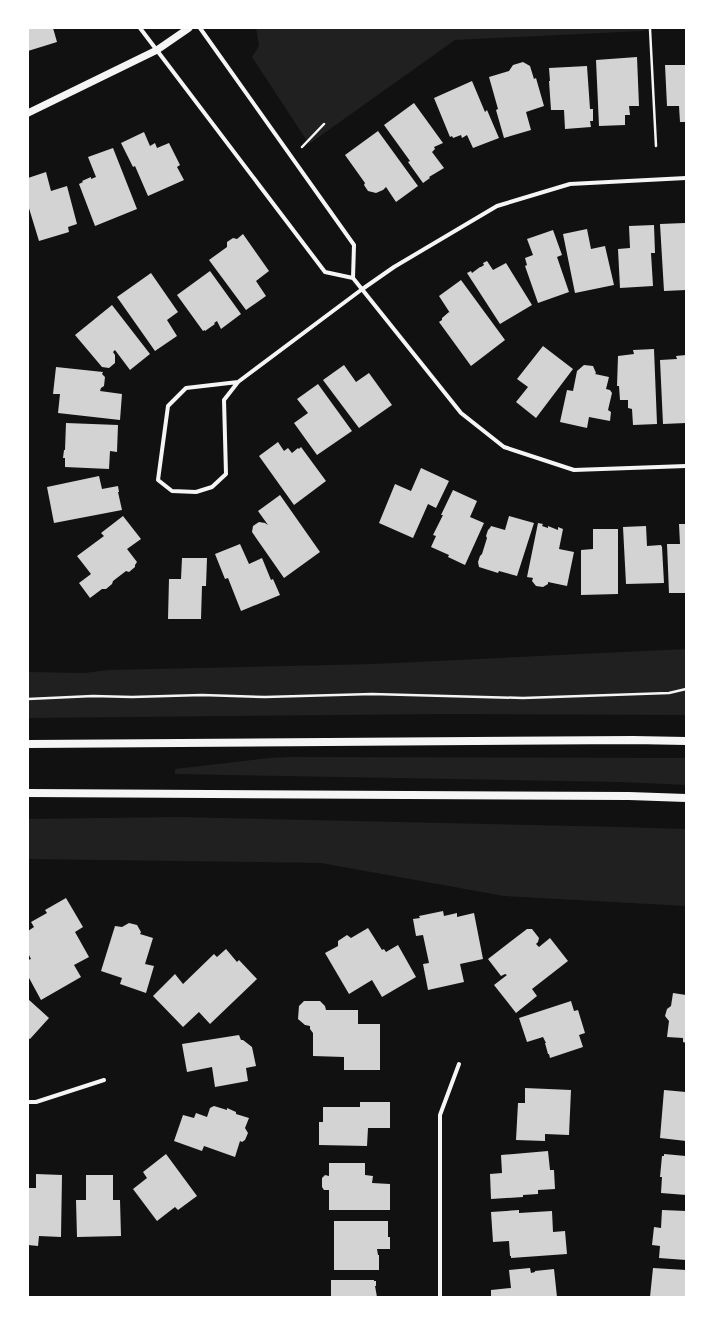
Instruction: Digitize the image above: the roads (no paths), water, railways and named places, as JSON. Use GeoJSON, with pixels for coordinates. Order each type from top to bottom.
{"type":"FeatureCollection","features":[{"type":"Feature","properties":{"kind":"main road"},"geometry":{"type":"LineString","coordinates":[[28,744],[625,740],[686,741]]}},
{"type":"Feature","properties":{"kind":"main road"},"geometry":{"type":"LineString","coordinates":[[28,793],[621,796],[686,798]]}},
{"type":"Feature","properties":{"kind":"street"},"geometry":{"type":"LineString","coordinates":[[140,28],[325,272],[352,278]]}},
{"type":"Feature","properties":{"kind":"street"},"geometry":{"type":"LineString","coordinates":[[28,112],[157,50],[189,28]]}},
{"type":"Feature","properties":{"kind":"street"},"geometry":{"type":"LineString","coordinates":[[200,28],[354,245],[352,278],[461,412],[504,447],[574,470],[686,466]]}},
{"type":"Feature","properties":{"kind":"street"},"geometry":{"type":"LineString","coordinates":[[238,382],[186,388],[168,406],[158,480],[172,491],[196,492],[212,488],[226,474],[224,400],[238,382],[394,267],[497,206],[570,184],[686,178]]}},
{"type":"Feature","properties":{"kind":"street"},"geometry":{"type":"LineString","coordinates":[[440,1297],[440,1115],[459,1064]]}},
{"type":"Feature","properties":{"kind":"street"},"geometry":{"type":"LineString","coordinates":[[28,1102],[36,1102],[104,1080]]}}]}
